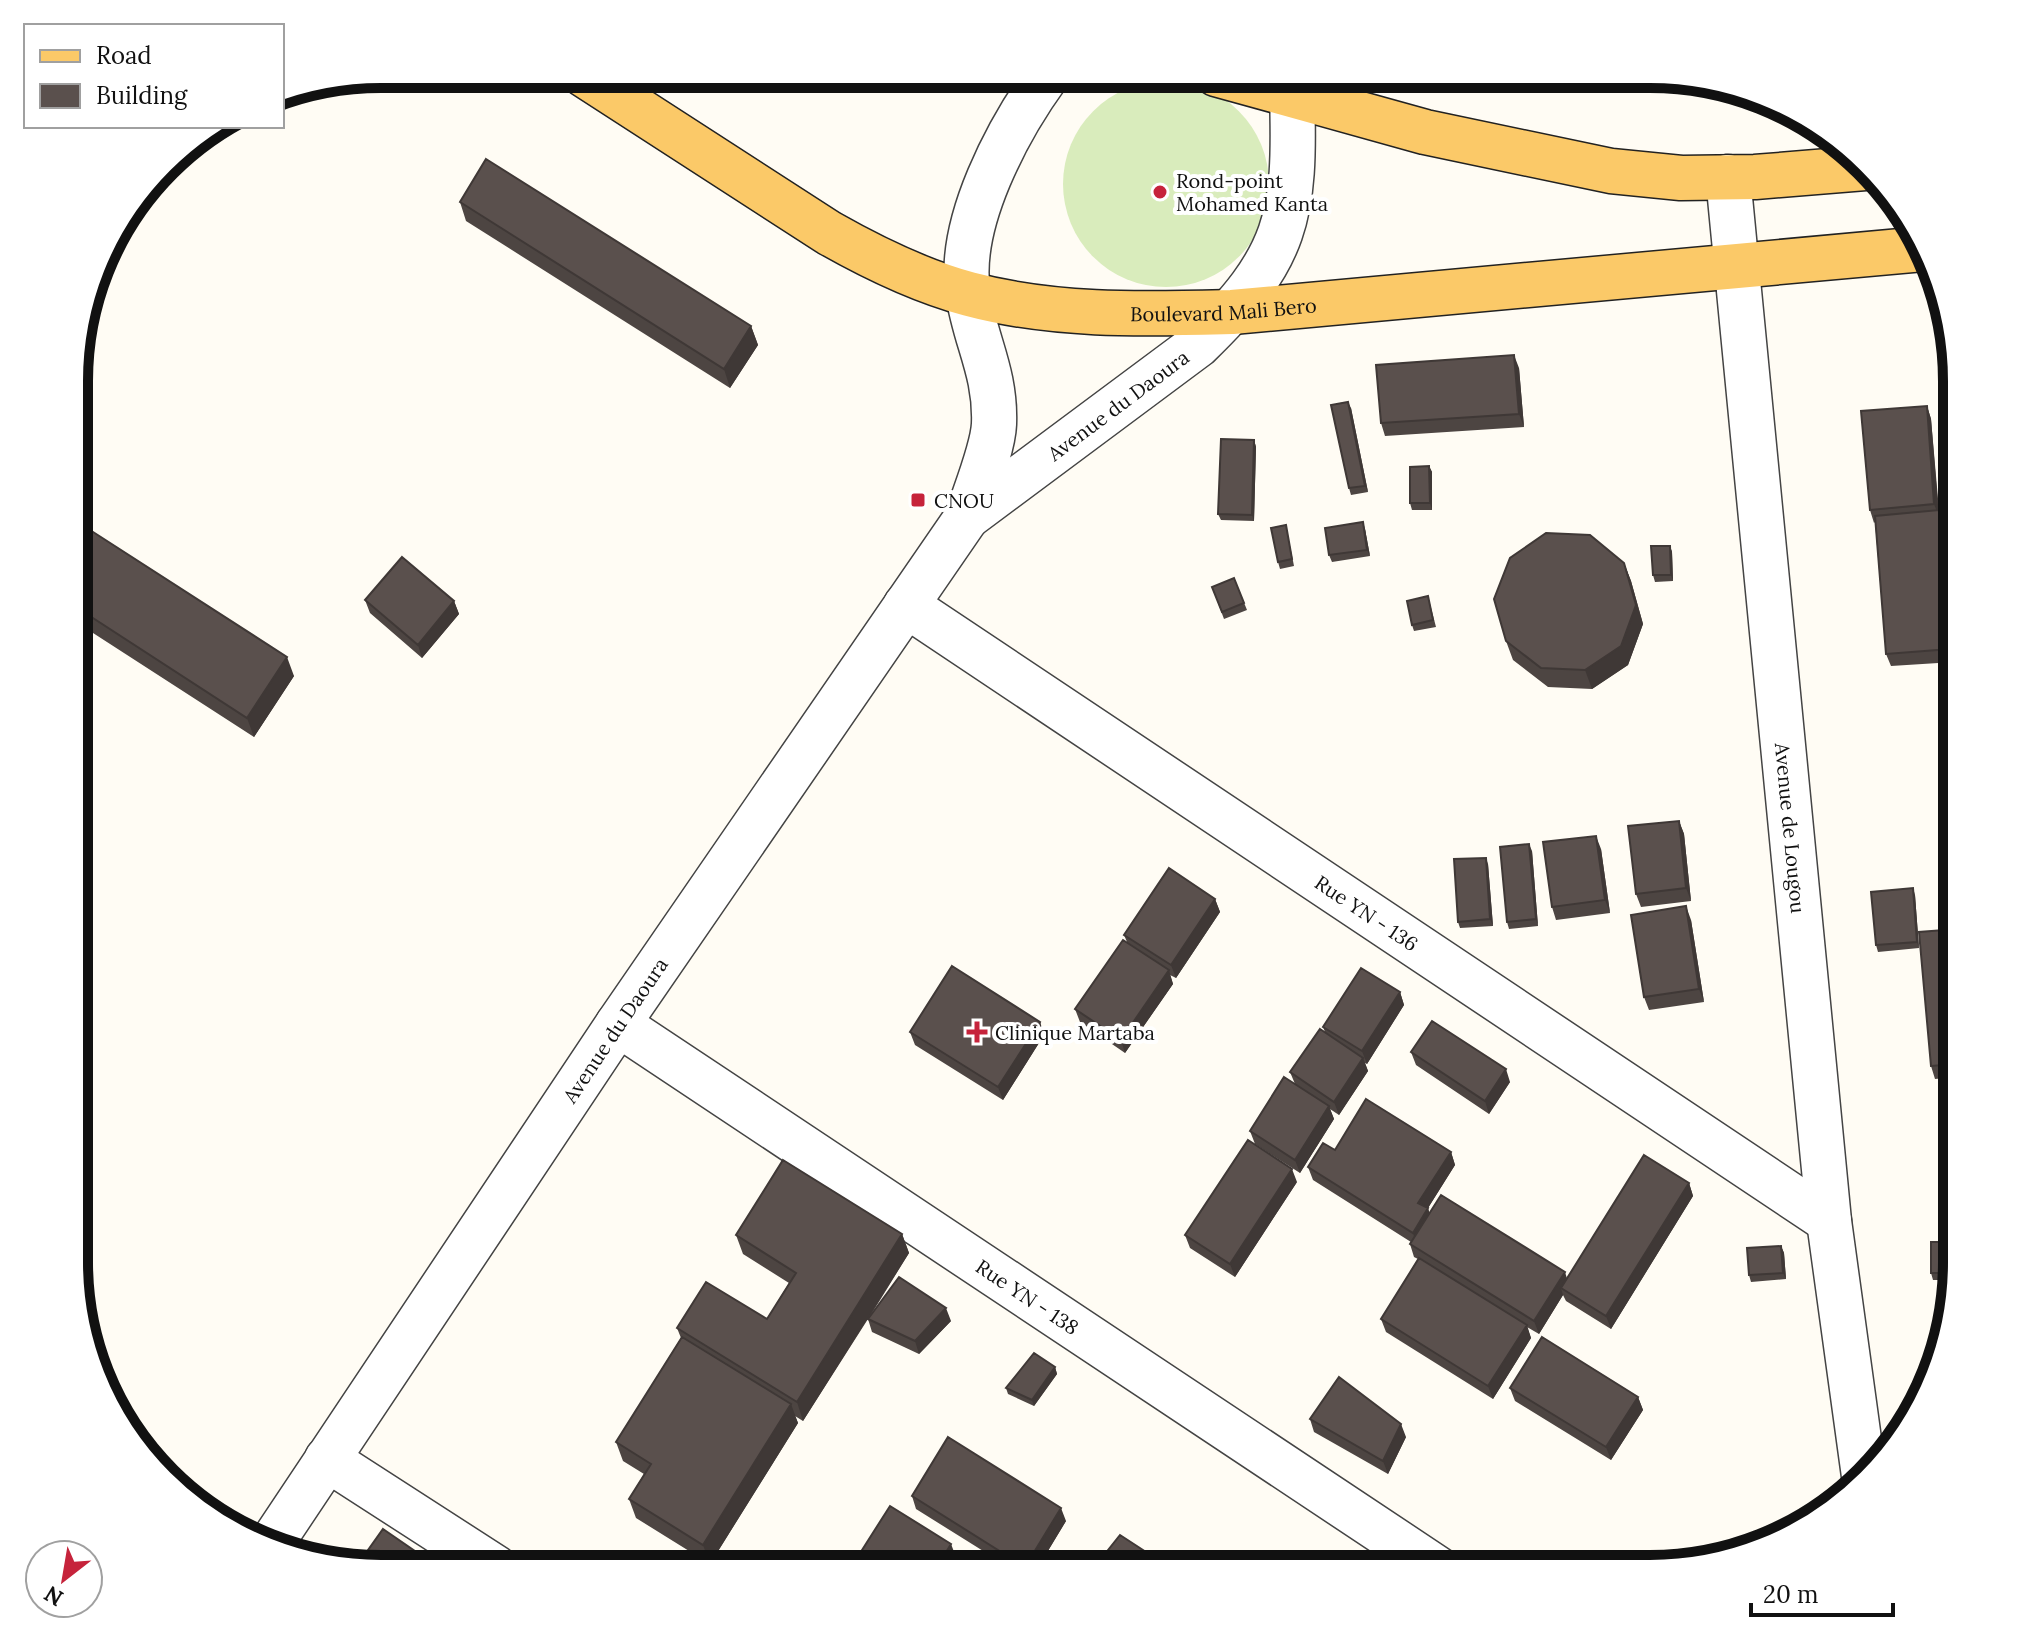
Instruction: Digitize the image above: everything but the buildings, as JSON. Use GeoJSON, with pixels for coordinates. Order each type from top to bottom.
{"type":"FeatureCollection","features":[{"type":"Feature","properties":{"kind":"main road","name":"Boulevard Mali Bero"},"geometry":{"type":"LineString","coordinates":[[605,88],[829,233],[895,267],[968,294],[1065,310],[1153,314],[1232,312],[1912,250]]}},
{"type":"Feature","properties":{"kind":"main road"},"geometry":{"type":"LineString","coordinates":[[1269,88],[1410,128],[1572,164],[1668,177],[1728,177],[1851,169]]}},
{"type":"Feature","properties":{"kind":"street","name":"Avenue du Daoura"},"geometry":{"type":"LineString","coordinates":[[277,1536],[618,1024],[967,517],[994,429],[994,391],[968,294],[966,273],[969,249],[986,187],[1017,119],[1038,88]]}},
{"type":"Feature","properties":{"kind":"street","name":"Avenue du Daoura"},"geometry":{"type":"LineString","coordinates":[[967,517],[1198,345],[1232,312],[1261,274],[1286,219],[1294,155],[1292,94]]}},
{"type":"Feature","properties":{"kind":"street","name":"Avenue de Lougou"},"geometry":{"type":"LineString","coordinates":[[1728,177],[1829,1221],[1862,1463]]}},
{"type":"Feature","properties":{"kind":"street","name":"Rue YN - 136"},"geometry":{"type":"LineString","coordinates":[[906,605],[1829,1221]]}},
{"type":"Feature","properties":{"kind":"street","name":"Rue YN - 138"},"geometry":{"type":"LineString","coordinates":[[618,1024],[1417,1555]]}},
{"type":"Feature","properties":{"kind":"street"},"geometry":{"type":"LineString","coordinates":[[327,1459],[476,1555]]}},
{"type":"Feature","properties":{"kind":"green space"},"geometry":{"type":"Polygon","coordinates":[[[1130,88],[1205,89],[1239,111],[1261,145],[1267,164],[1267,204],[1251,241],[1239,257],[1223,269],[1186,285],[1146,285],[1109,269],[1093,257],[1081,241],[1065,204],[1065,164],[1081,127],[1093,111],[1130,88]]]}},
{"type":"Feature","properties":{"kind":"place","name":"Rond-point Mohamed Kanta"},"geometry":{"type":"Point","coordinates":[1160,192]}},
{"type":"Feature","properties":{"kind":"place","name":"CNOU"},"geometry":{"type":"Point","coordinates":[918,500]}},
{"type":"Feature","properties":{"kind":"place","name":"Clinique Martaba"},"geometry":{"type":"Point","coordinates":[977,1032]}}]}
